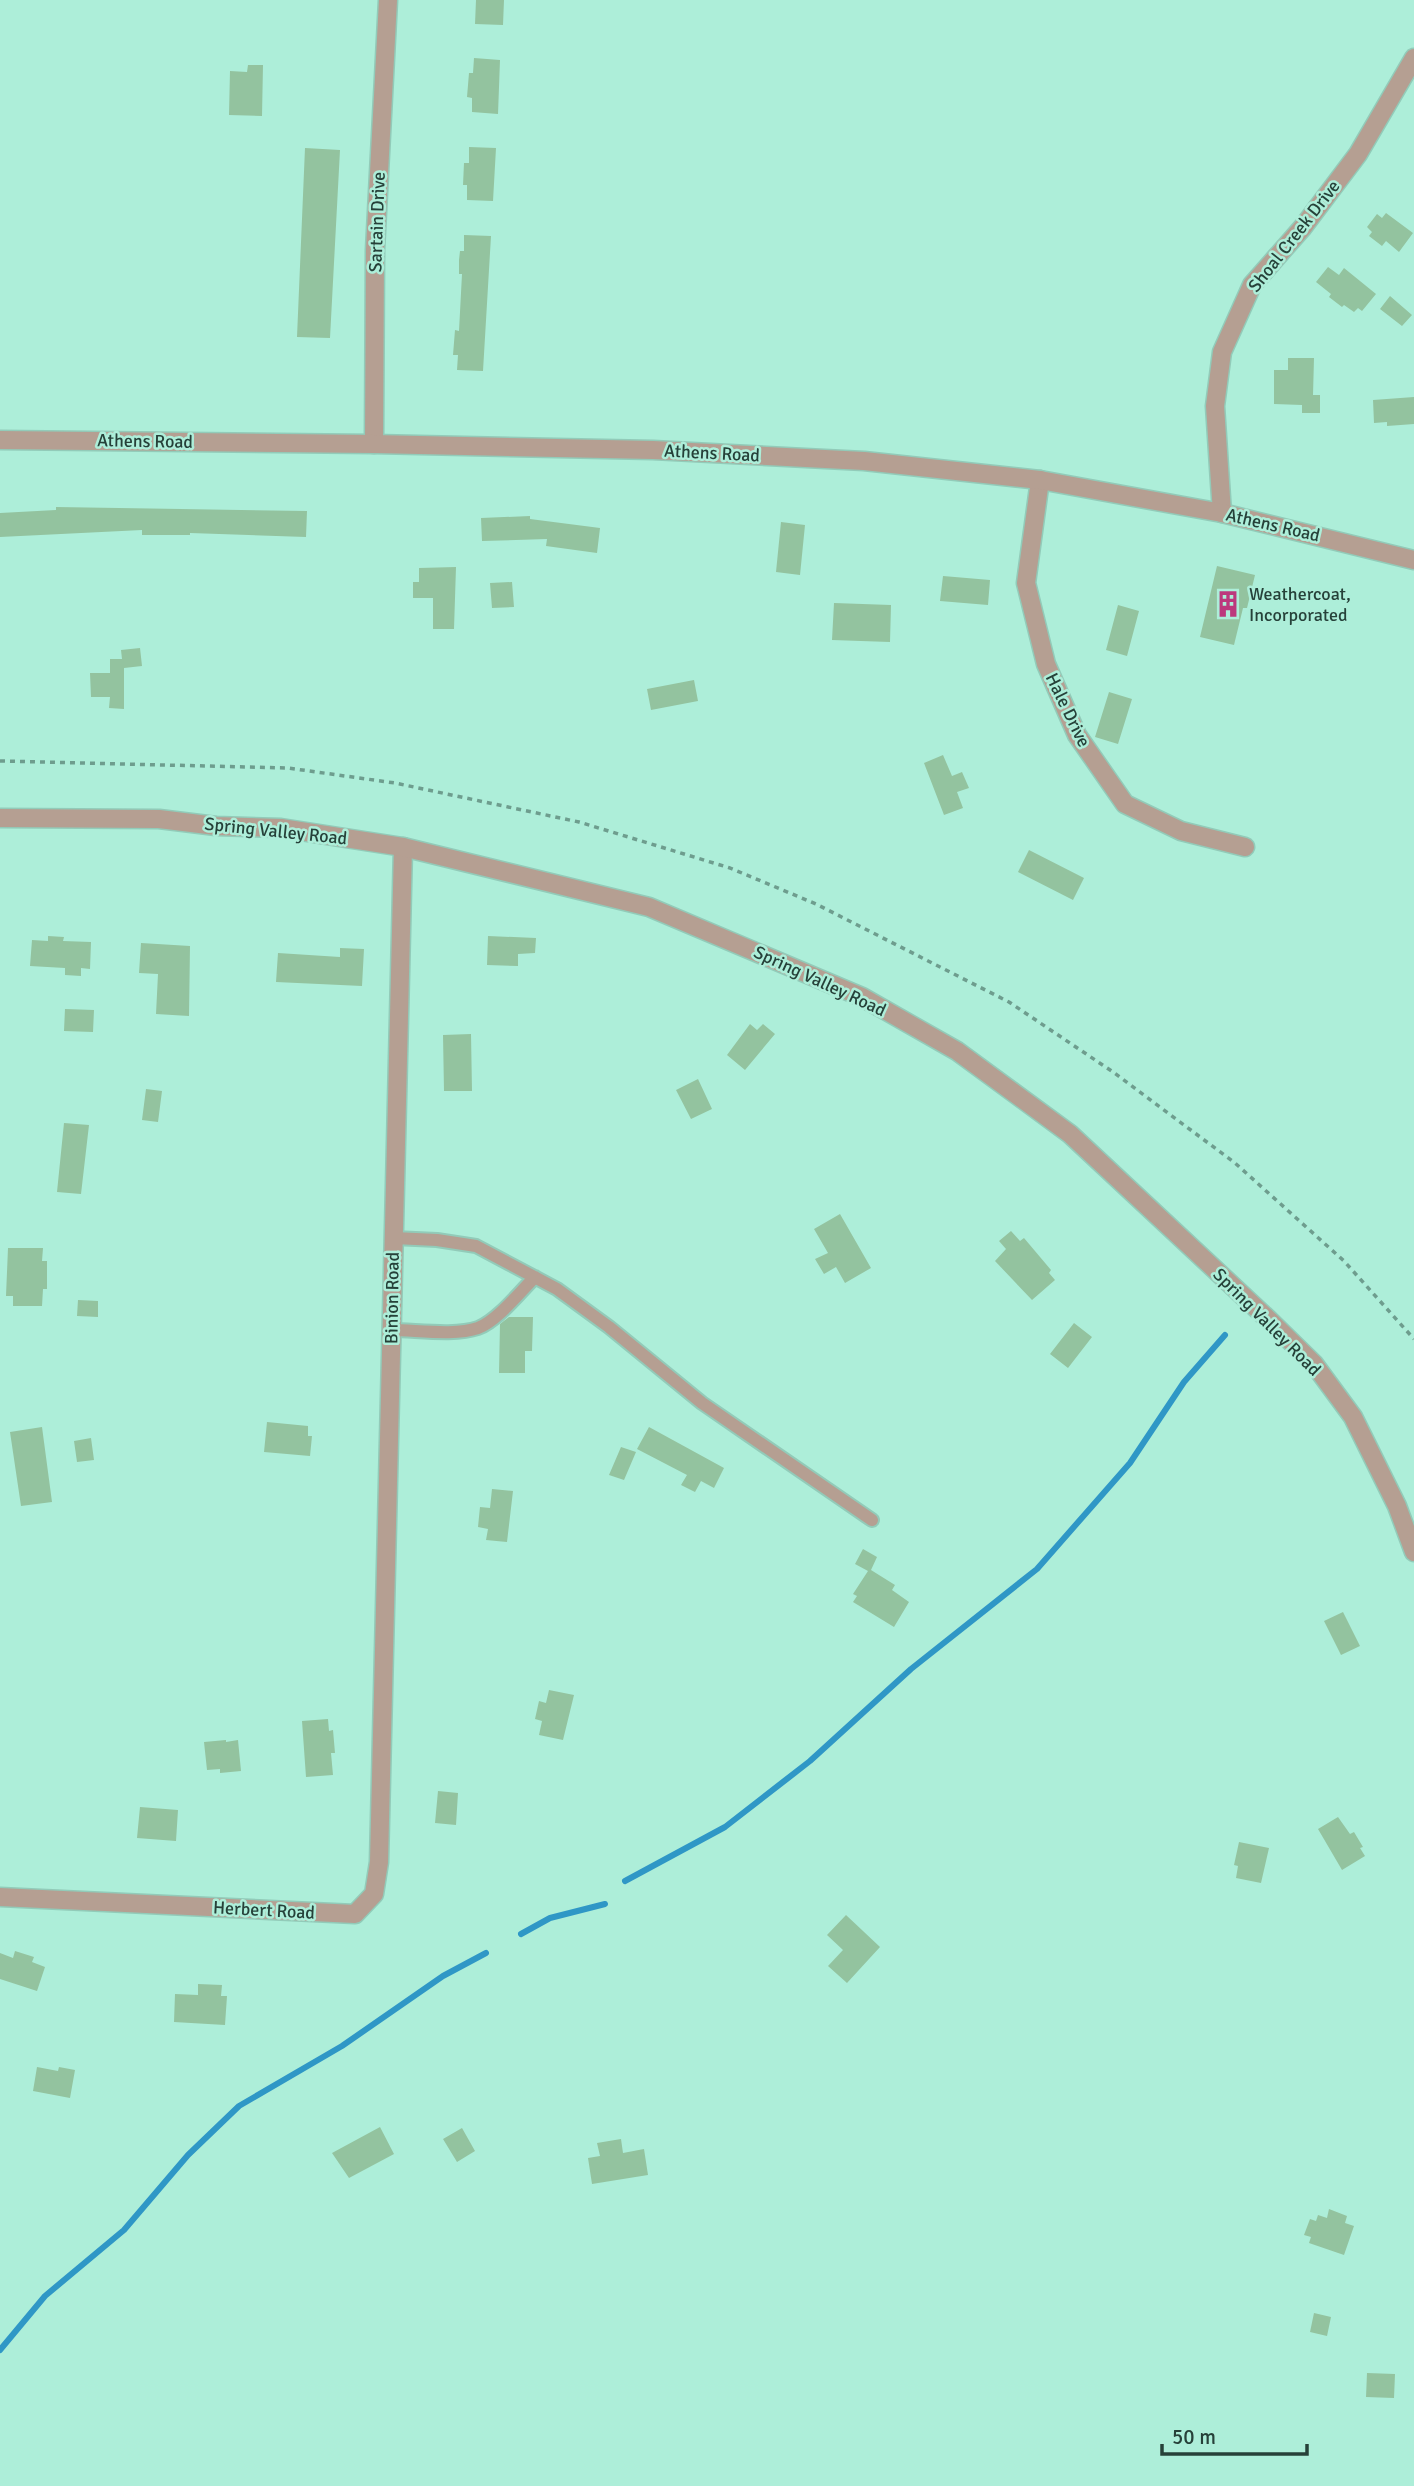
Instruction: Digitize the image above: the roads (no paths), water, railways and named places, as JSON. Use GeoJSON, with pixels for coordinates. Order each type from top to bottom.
{"type":"FeatureCollection","features":[{"type":"Feature","properties":{"kind":"street","name":"Sartain Drive"},"geometry":{"type":"LineString","coordinates":[[374,443],[375,250],[388,0]]}},
{"type":"Feature","properties":{"kind":"street","name":"Shoal Creek Drive"},"geometry":{"type":"LineString","coordinates":[[1222,513],[1215,406],[1222,352],[1252,285],[1303,228],[1358,154],[1414,58]]}},
{"type":"Feature","properties":{"kind":"street","name":"Athens Road"},"geometry":{"type":"LineString","coordinates":[[0,440],[374,443],[653,450],[864,461],[1040,480],[1222,513],[1414,560]]}},
{"type":"Feature","properties":{"kind":"street","name":"Hale Drive"},"geometry":{"type":"LineString","coordinates":[[1040,480],[1026,583],[1046,664],[1077,734],[1125,804],[1181,831],[1245,847]]}},
{"type":"Feature","properties":{"kind":"street","name":"Spring Valley Road"},"geometry":{"type":"LineString","coordinates":[[0,818],[159,819],[281,828],[403,847],[649,907],[862,997],[957,1051],[1070,1134],[1314,1364],[1353,1417],[1397,1506],[1414,1552]]}},
{"type":"Feature","properties":{"kind":"street","name":"Binion Road"},"geometry":{"type":"LineString","coordinates":[[382,1749],[403,847]]}},
{"type":"Feature","properties":{"kind":"street","name":"Herbert Road"},"geometry":{"type":"LineString","coordinates":[[0,1897],[355,1914],[374,1894],[377,1883],[382,1749]]}},
{"type":"Feature","properties":{"kind":"lane"},"geometry":{"type":"LineString","coordinates":[[394,1238],[437,1240],[476,1247],[557,1289],[609,1327],[702,1403],[872,1520]]}},
{"type":"Feature","properties":{"kind":"lane"},"geometry":{"type":"LineString","coordinates":[[392,1330],[454,1331],[479,1328],[499,1313],[535,1278]]}},
{"type":"Feature","properties":{"kind":"waterway"},"geometry":{"type":"LineString","coordinates":[[625,1881],[725,1827],[810,1761],[911,1669],[1037,1569],[1130,1463],[1184,1382],[1225,1335]]}},
{"type":"Feature","properties":{"kind":"waterway"},"geometry":{"type":"LineString","coordinates":[[521,1934],[550,1918],[605,1904]]}},
{"type":"Feature","properties":{"kind":"waterway"},"geometry":{"type":"LineString","coordinates":[[0,2350],[45,2296],[124,2230],[188,2155],[239,2106],[342,2046],[443,1976],[486,1953]]}},
{"type":"Feature","properties":{"kind":"place","name":"Weathercoat, Incorporated"},"geometry":{"type":"Point","coordinates":[1228,604]}}]}
